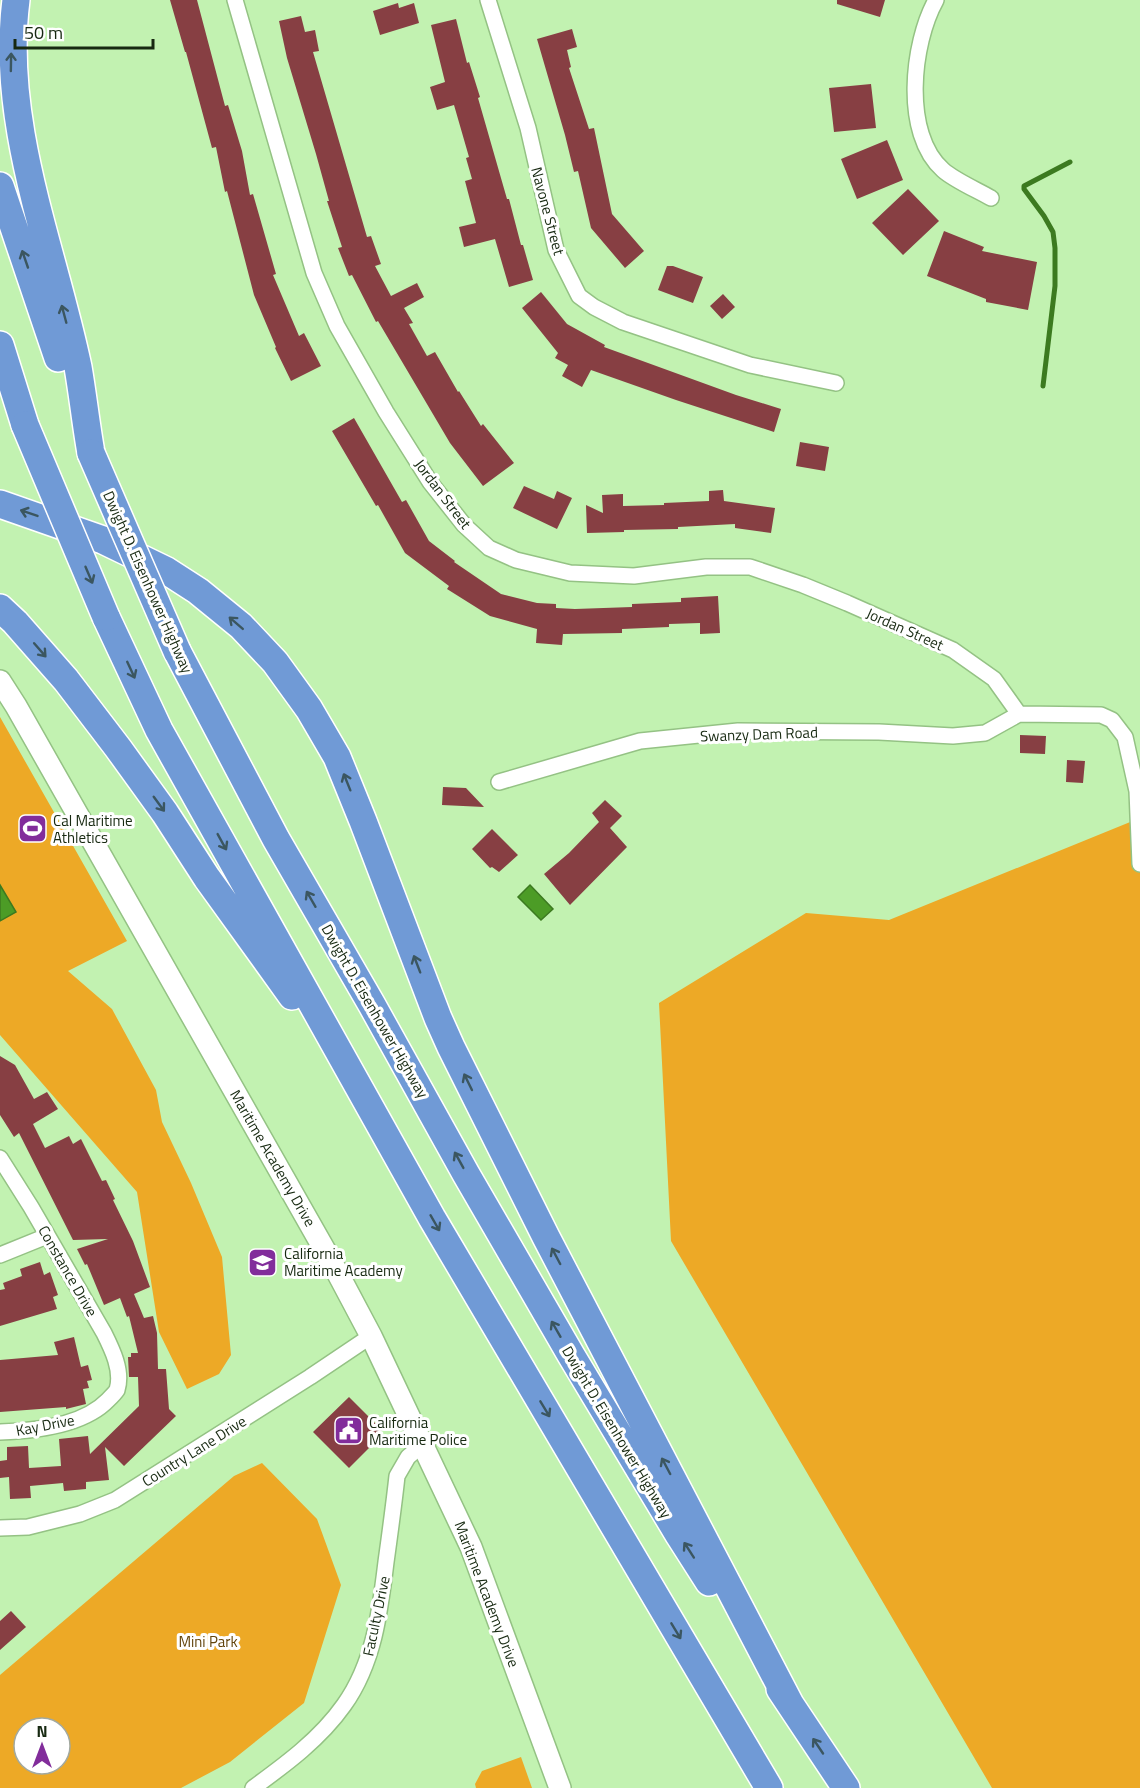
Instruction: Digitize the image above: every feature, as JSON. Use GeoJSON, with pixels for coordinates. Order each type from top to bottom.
{"type":"FeatureCollection","features":[{"type":"Feature","properties":{"kind":"highway"},"geometry":{"type":"LineString","coordinates":[[16,0],[10,66],[20,143],[77,367],[91,453]]}},
{"type":"Feature","properties":{"kind":"highway","name":"Dwight D. Eisenhower Highway"},"geometry":{"type":"LineString","coordinates":[[0,186],[91,453],[177,651],[276,839],[565,1345],[679,1535],[846,1788]]}},
{"type":"Feature","properties":{"kind":"highway"},"geometry":{"type":"LineString","coordinates":[[2,353],[25,425],[106,617],[159,730],[438,1229],[769,1788]]}},
{"type":"Feature","properties":{"kind":"highway"},"geometry":{"type":"LineString","coordinates":[[0,504],[103,540],[167,571],[198,591],[241,626],[275,662],[309,709],[341,768],[451,1047],[546,1237],[790,1704]]}},
{"type":"Feature","properties":{"kind":"highway"},"geometry":{"type":"LineString","coordinates":[[0,608],[66,680],[118,748],[165,813],[207,879],[366,1099]]}},
{"type":"Feature","properties":{"kind":"street","name":"Jordan Street"},"geometry":{"type":"LineString","coordinates":[[235,0],[314,273],[337,326],[386,412],[430,482],[464,525],[489,548],[516,560],[570,573],[634,576],[706,567],[750,567],[825,594],[952,650],[994,679],[1019,714]]}},
{"type":"Feature","properties":{"kind":"street","name":"Navone Street"},"geometry":{"type":"LineString","coordinates":[[488,0],[528,128],[556,250],[579,296],[594,308],[634,326],[750,365],[836,383]]}},
{"type":"Feature","properties":{"kind":"street"},"geometry":{"type":"LineString","coordinates":[[936,0],[928,13],[915,64],[916,118],[928,152],[943,170],[991,198]]}},
{"type":"Feature","properties":{"kind":"street","name":"Maritime Academy Drive"},"geometry":{"type":"LineString","coordinates":[[0,681],[201,1031],[371,1336],[471,1547],[560,1788]]}},
{"type":"Feature","properties":{"kind":"street","name":"Swanzy Dam Road"},"geometry":{"type":"LineString","coordinates":[[500,782],[640,741],[738,731],[879,732],[952,736],[985,733],[1019,714]]}},
{"type":"Feature","properties":{"kind":"street"},"geometry":{"type":"LineString","coordinates":[[1019,714],[1101,715],[1112,720],[1125,737],[1137,791],[1140,864]]}},
{"type":"Feature","properties":{"kind":"street","name":"Constance Drive"},"geometry":{"type":"LineString","coordinates":[[0,1158],[114,1353],[118,1372],[117,1391]]}},
{"type":"Feature","properties":{"kind":"street"},"geometry":{"type":"LineString","coordinates":[[0,1255],[47,1236]]}},
{"type":"Feature","properties":{"kind":"street","name":"Country Lane Drive"},"geometry":{"type":"LineString","coordinates":[[0,1528],[28,1527],[80,1514],[115,1500],[371,1336]]}},
{"type":"Feature","properties":{"kind":"street","name":"Kay Drive"},"geometry":{"type":"LineString","coordinates":[[0,1432],[28,1431],[80,1419],[101,1407],[117,1391]]}},
{"type":"Feature","properties":{"kind":"street","name":"Faculty Drive"},"geometry":{"type":"LineString","coordinates":[[253,1788],[289,1762],[316,1738],[344,1706],[359,1681],[372,1647],[378,1618],[397,1476],[408,1456],[423,1444]]}},
{"type":"Feature","properties":{"kind":"green space"},"geometry":{"type":"Polygon","coordinates":[[[0,717],[127,941],[68,971],[112,1009],[156,1090],[162,1122],[222,1257],[231,1355],[219,1374],[187,1389],[159,1332],[137,1192],[0,1035],[0,717]]]}},
{"type":"Feature","properties":{"kind":"green space"},"geometry":{"type":"Polygon","coordinates":[[[1140,818],[1140,1788],[992,1788],[671,1241],[659,1003],[806,913],[889,920],[1140,818]]]}},
{"type":"Feature","properties":{"kind":"green space","name":"Mini Park"},"geometry":{"type":"Polygon","coordinates":[[[262,1463],[317,1519],[341,1585],[304,1703],[230,1762],[181,1788],[0,1788],[0,1675],[234,1476],[262,1463]]]}},
{"type":"Feature","properties":{"kind":"green space"},"geometry":{"type":"Polygon","coordinates":[[[521,1757],[532,1788],[476,1788],[475,1784],[482,1771],[521,1757]]]}},
{"type":"Feature","properties":{"kind":"shaded area"},"geometry":{"type":"Polygon","coordinates":[[[0,885],[16,912],[0,921],[0,885]]]}},
{"type":"Feature","properties":{"kind":"shaded area"},"geometry":{"type":"Polygon","coordinates":[[[530,885],[553,909],[541,920],[518,897],[530,885]]]}},
{"type":"Feature","properties":{"kind":"building"},"geometry":{"type":"Polygon","coordinates":[[[170,0],[197,0],[225,106],[228,105],[242,151],[250,195],[253,194],[276,274],[273,275],[299,336],[304,333],[321,366],[291,381],[254,295],[227,191],[225,192],[216,147],[212,148],[170,0]]]}},
{"type":"Feature","properties":{"kind":"building"},"geometry":{"type":"Polygon","coordinates":[[[837,0],[885,0],[880,17],[837,4],[837,0]]]}},
{"type":"Feature","properties":{"kind":"building"},"geometry":{"type":"Polygon","coordinates":[[[398,3],[399,8],[414,3],[419,23],[380,35],[373,11],[398,3]]]}},
{"type":"Feature","properties":{"kind":"building"},"geometry":{"type":"Polygon","coordinates":[[[301,16],[305,32],[315,30],[319,51],[313,52],[367,237],[371,236],[381,264],[375,266],[391,296],[417,283],[424,297],[404,308],[413,323],[409,324],[427,356],[435,352],[481,426],[483,424],[514,463],[483,486],[450,443],[378,321],[376,322],[352,275],[349,276],[338,248],[342,247],[287,58],[279,21],[301,16]]]}},
{"type":"Feature","properties":{"kind":"building"},"geometry":{"type":"Polygon","coordinates":[[[456,19],[467,63],[469,62],[480,97],[478,98],[507,199],[509,199],[533,280],[509,287],[495,239],[464,247],[459,227],[476,223],[465,181],[472,179],[466,158],[469,157],[454,105],[437,110],[430,87],[445,82],[431,25],[456,19]]]}},
{"type":"Feature","properties":{"kind":"building"},"geometry":{"type":"Polygon","coordinates":[[[572,29],[577,47],[567,50],[571,67],[569,68],[589,129],[594,128],[612,214],[644,251],[625,268],[591,228],[578,171],[574,172],[537,39],[572,29]]]}},
{"type":"Feature","properties":{"kind":"building"},"geometry":{"type":"Polygon","coordinates":[[[871,84],[876,128],[834,132],[829,88],[871,84]]]}},
{"type":"Feature","properties":{"kind":"building"},"geometry":{"type":"Polygon","coordinates":[[[887,140],[903,180],[857,199],[841,159],[887,140]]]}},
{"type":"Feature","properties":{"kind":"building"},"geometry":{"type":"Polygon","coordinates":[[[908,189],[939,221],[903,255],[872,223],[908,189]]]}},
{"type":"Feature","properties":{"kind":"building"},"geometry":{"type":"Polygon","coordinates":[[[944,231],[984,247],[982,251],[1037,262],[1028,310],[986,302],[986,299],[927,276],[944,231]]]}},
{"type":"Feature","properties":{"kind":"building"},"geometry":{"type":"Polygon","coordinates":[[[667,266],[703,277],[693,303],[658,290],[667,266]]]}},
{"type":"Feature","properties":{"kind":"building"},"geometry":{"type":"Polygon","coordinates":[[[541,292],[567,324],[605,345],[604,347],[781,409],[774,432],[591,370],[582,387],[562,376],[568,365],[555,358],[558,353],[522,308],[541,292]]]}},
{"type":"Feature","properties":{"kind":"building"},"geometry":{"type":"Polygon","coordinates":[[[723,294],[735,307],[722,319],[710,306],[723,294]]]}},
{"type":"Feature","properties":{"kind":"building"},"geometry":{"type":"Polygon","coordinates":[[[354,418],[402,502],[406,500],[429,541],[454,562],[501,594],[537,603],[556,604],[556,608],[575,609],[632,607],[632,604],[681,602],[681,598],[718,596],[720,633],[700,634],[700,623],[669,624],[669,627],[622,629],[622,633],[563,634],[562,645],[536,643],[537,629],[490,616],[447,589],[449,586],[405,553],[332,431],[354,418]]]}},
{"type":"Feature","properties":{"kind":"building"},"geometry":{"type":"Polygon","coordinates":[[[800,442],[829,447],[825,471],[796,466],[800,442]]]}},
{"type":"Feature","properties":{"kind":"building"},"geometry":{"type":"Polygon","coordinates":[[[524,486],[554,499],[557,491],[572,498],[557,529],[513,508],[524,486]]]}},
{"type":"Feature","properties":{"kind":"building"},"geometry":{"type":"Polygon","coordinates":[[[723,490],[724,501],[775,508],[771,533],[735,528],[735,524],[587,533],[586,505],[603,513],[602,495],[623,494],[623,506],[664,505],[664,503],[709,501],[709,491],[723,490]]]}},
{"type":"Feature","properties":{"kind":"building"},"geometry":{"type":"Polygon","coordinates":[[[1020,735],[1046,736],[1045,754],[1020,753],[1020,735]]]}},
{"type":"Feature","properties":{"kind":"building"},"geometry":{"type":"Polygon","coordinates":[[[1067,760],[1085,761],[1083,783],[1066,782],[1067,760]]]}},
{"type":"Feature","properties":{"kind":"building"},"geometry":{"type":"Polygon","coordinates":[[[443,787],[466,788],[484,807],[442,805],[443,787]]]}},
{"type":"Feature","properties":{"kind":"building"},"geometry":{"type":"Polygon","coordinates":[[[605,800],[622,816],[610,828],[627,847],[570,905],[544,874],[569,853],[599,822],[592,813],[605,800]]]}},
{"type":"Feature","properties":{"kind":"building"},"geometry":{"type":"Polygon","coordinates":[[[492,829],[518,855],[499,872],[490,868],[472,849],[492,829]]]}},
{"type":"Feature","properties":{"kind":"building"},"geometry":{"type":"Polygon","coordinates":[[[0,1056],[15,1065],[34,1099],[47,1092],[58,1109],[33,1124],[45,1148],[69,1136],[73,1144],[81,1139],[102,1181],[106,1180],[150,1287],[134,1294],[144,1318],[153,1316],[157,1333],[158,1369],[166,1369],[169,1409],[176,1416],[124,1466],[105,1447],[109,1480],[86,1482],[86,1489],[64,1491],[63,1483],[30,1486],[31,1498],[10,1499],[9,1477],[0,1478],[0,1461],[7,1460],[7,1447],[28,1446],[29,1468],[61,1466],[59,1439],[88,1436],[90,1454],[139,1406],[138,1377],[129,1377],[128,1357],[131,1357],[131,1353],[138,1353],[129,1316],[127,1317],[120,1298],[104,1305],[87,1264],[85,1265],[77,1249],[108,1239],[73,1240],[19,1133],[14,1137],[0,1115],[0,1056]]]}},
{"type":"Feature","properties":{"kind":"building"},"geometry":{"type":"Polygon","coordinates":[[[40,1262],[44,1275],[50,1272],[58,1295],[53,1297],[57,1309],[0,1326],[0,1290],[5,1289],[3,1283],[22,1276],[20,1269],[40,1262]]]}},
{"type":"Feature","properties":{"kind":"building"},"geometry":{"type":"Polygon","coordinates":[[[74,1337],[81,1367],[88,1365],[92,1380],[87,1381],[89,1388],[83,1389],[86,1404],[66,1409],[66,1407],[0,1412],[0,1360],[58,1355],[54,1342],[74,1337]]]}},
{"type":"Feature","properties":{"kind":"building"},"geometry":{"type":"Polygon","coordinates":[[[349,1397],[382,1430],[374,1437],[377,1440],[349,1468],[313,1432],[349,1397]]]}},
{"type":"Feature","properties":{"kind":"building"},"geometry":{"type":"Polygon","coordinates":[[[11,1611],[26,1627],[0,1650],[0,1621],[11,1611]]]}},
{"type":"Feature","properties":{"kind":"waterway"},"geometry":{"type":"LineString","coordinates":[[1043,386],[1055,286],[1055,248],[1053,232],[1024,186],[1070,162]]}},
{"type":"Feature","properties":{"kind":"place","name":"Cal Maritime Athletics"},"geometry":{"type":"Point","coordinates":[32,829]}},
{"type":"Feature","properties":{"kind":"place","name":"California Maritime Academy"},"geometry":{"type":"Point","coordinates":[263,1262]}},
{"type":"Feature","properties":{"kind":"place","name":"California Maritime Police"},"geometry":{"type":"Point","coordinates":[348,1431]}}]}
